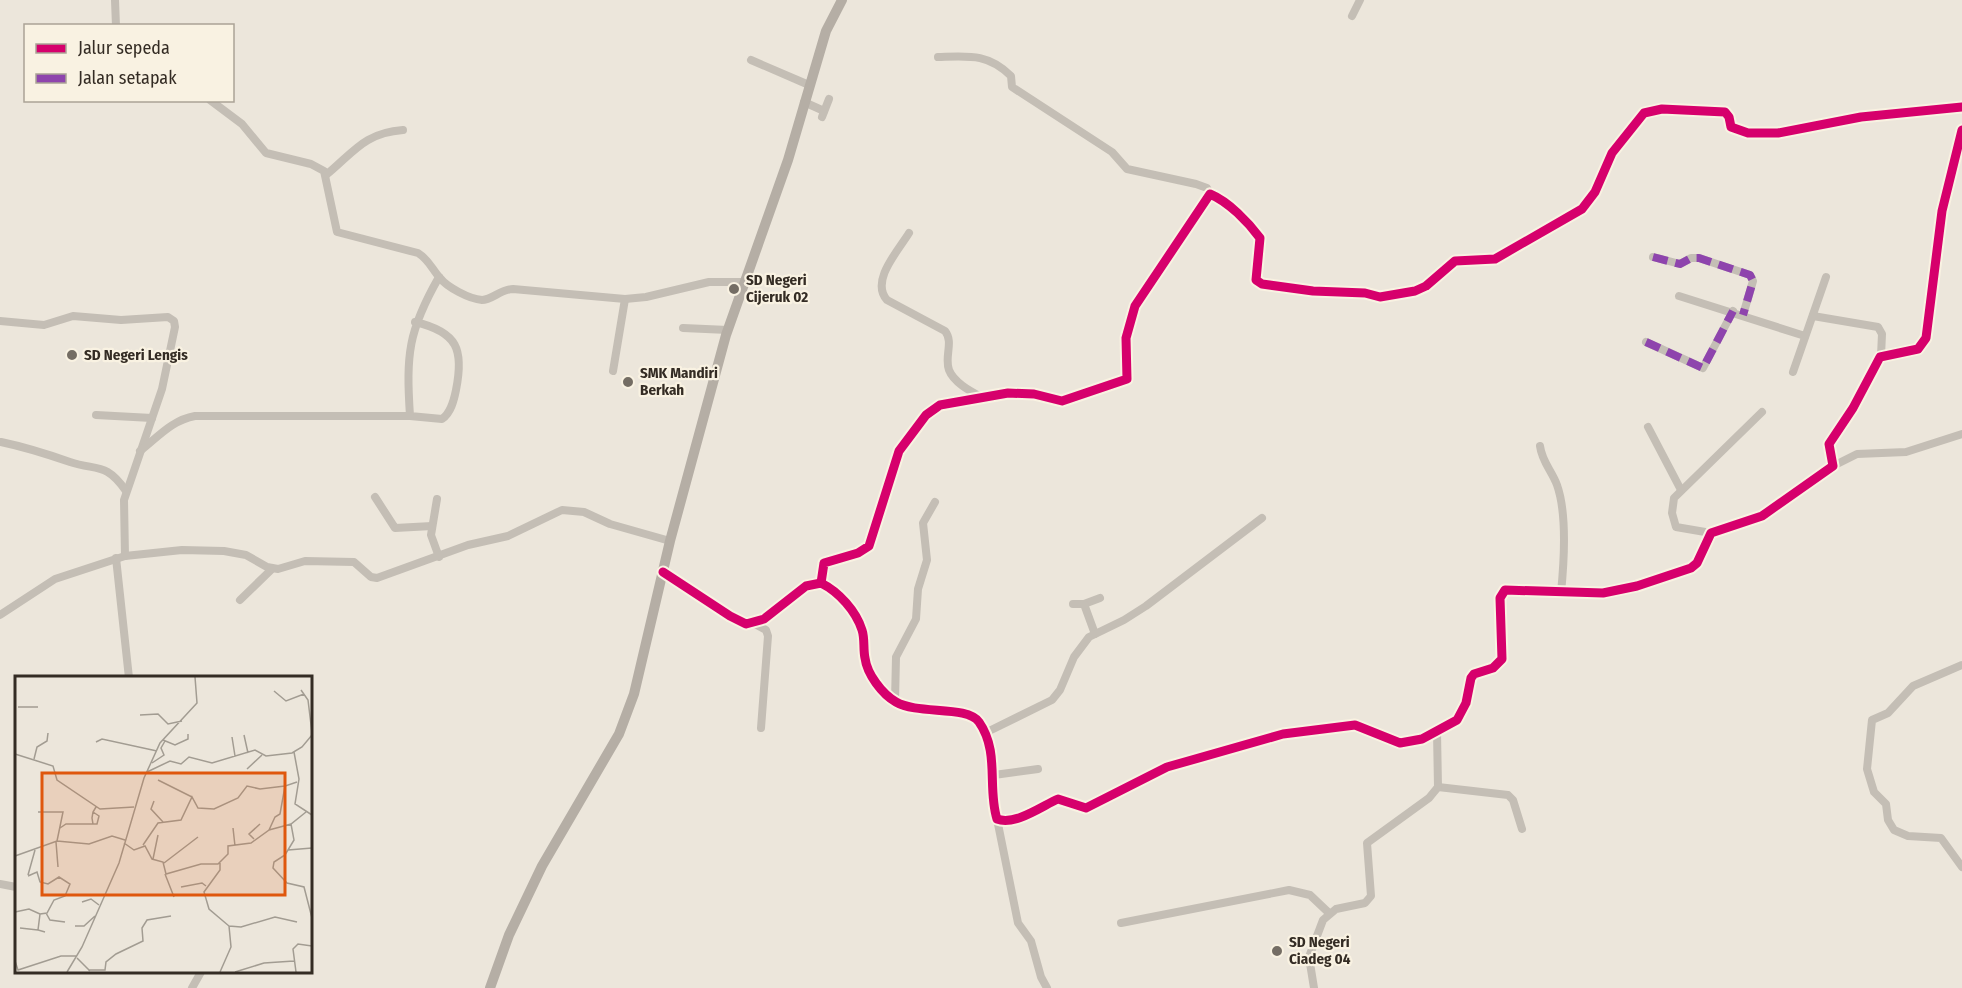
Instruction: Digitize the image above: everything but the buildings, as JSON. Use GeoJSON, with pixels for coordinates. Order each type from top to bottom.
{"type":"FeatureCollection","features":[{"type":"Feature","properties":{"kind":"main road"},"geometry":{"type":"LineString","coordinates":[[490,988],[509,935],[542,866],[619,734],[634,694],[670,541],[728,330],[788,160],[826,31],[842,0]]}},
{"type":"Feature","properties":{"kind":"street"},"geometry":{"type":"LineString","coordinates":[[115,0],[116,24]]}},
{"type":"Feature","properties":{"kind":"street"},"geometry":{"type":"LineString","coordinates":[[1352,16],[1360,0]]}},
{"type":"Feature","properties":{"kind":"street"},"geometry":{"type":"LineString","coordinates":[[938,57],[981,56],[988,59],[1008,73],[1012,87],[1112,152],[1124,167],[1196,184],[1207,189],[1210,194],[1245,220],[1260,238],[1255,274],[1256,280],[1262,284],[1387,297],[1426,286],[1455,261],[1496,259],[1582,209],[1595,192],[1607,162],[1619,143],[1636,121],[1644,113],[1652,110],[1725,112],[1729,117],[1731,127],[1759,134],[1788,132],[1861,117],[1962,107]]}},
{"type":"Feature","properties":{"kind":"street"},"geometry":{"type":"LineString","coordinates":[[751,60],[809,85]]}},
{"type":"Feature","properties":{"kind":"street"},"geometry":{"type":"LineString","coordinates":[[804,102],[823,114],[829,99]]}},
{"type":"Feature","properties":{"kind":"street"},"geometry":{"type":"LineString","coordinates":[[213,102],[242,124],[266,153],[311,164],[324,171],[331,216],[337,232],[418,253],[435,268],[439,277],[467,295],[482,300],[508,289],[625,299],[646,297],[709,282],[744,282]]}},
{"type":"Feature","properties":{"kind":"street"},"geometry":{"type":"LineString","coordinates":[[326,175],[370,137],[382,132],[403,130]]}},
{"type":"Feature","properties":{"kind":"street"},"geometry":{"type":"LineString","coordinates":[[1881,356],[1917,349],[1926,338],[1942,211],[1962,130]]}},
{"type":"Feature","properties":{"kind":"street"},"geometry":{"type":"LineString","coordinates":[[821,583],[824,563],[858,553],[869,546],[899,451],[926,415],[940,405],[1022,393],[1062,401],[1127,379],[1126,338],[1135,306],[1210,194]]}},
{"type":"Feature","properties":{"kind":"street"},"geometry":{"type":"LineString","coordinates":[[909,233],[881,279],[883,295],[887,300],[945,331],[948,337],[949,370],[964,386],[983,398]]}},
{"type":"Feature","properties":{"kind":"street"},"geometry":{"type":"LineString","coordinates":[[1653,257],[1680,264],[1699,258],[1750,275],[1753,281],[1743,315]]}},
{"type":"Feature","properties":{"kind":"street"},"geometry":{"type":"LineString","coordinates":[[410,416],[407,365],[415,322],[439,277]]}},
{"type":"Feature","properties":{"kind":"street"},"geometry":{"type":"LineString","coordinates":[[1793,372],[1826,277]]}},
{"type":"Feature","properties":{"kind":"street"},"geometry":{"type":"LineString","coordinates":[[1679,296],[1733,311],[1805,336]]}},
{"type":"Feature","properties":{"kind":"street"},"geometry":{"type":"LineString","coordinates":[[613,371],[625,299]]}},
{"type":"Feature","properties":{"kind":"street"},"geometry":{"type":"LineString","coordinates":[[1646,342],[1703,368],[1733,311]]}},
{"type":"Feature","properties":{"kind":"street"},"geometry":{"type":"LineString","coordinates":[[0,321],[44,325],[73,316],[121,320],[150,317],[172,319],[175,327],[152,418],[124,500],[121,557],[129,676]]}},
{"type":"Feature","properties":{"kind":"street"},"geometry":{"type":"LineString","coordinates":[[1813,316],[1878,327],[1882,334],[1881,356],[1829,444],[1833,466]]}},
{"type":"Feature","properties":{"kind":"street"},"geometry":{"type":"LineString","coordinates":[[139,452],[171,425],[182,418],[195,416],[446,417],[454,400],[460,354],[457,347],[433,326],[415,322]]}},
{"type":"Feature","properties":{"kind":"street"},"geometry":{"type":"LineString","coordinates":[[683,328],[728,330]]}},
{"type":"Feature","properties":{"kind":"street"},"geometry":{"type":"LineString","coordinates":[[1762,412],[1674,498],[1672,513],[1676,526],[1711,533],[1762,516],[1833,466],[1857,454],[1906,452],[1962,434]]}},
{"type":"Feature","properties":{"kind":"street"},"geometry":{"type":"LineString","coordinates":[[96,415],[152,418]]}},
{"type":"Feature","properties":{"kind":"street"},"geometry":{"type":"LineString","coordinates":[[1648,427],[1681,490]]}},
{"type":"Feature","properties":{"kind":"street"},"geometry":{"type":"LineString","coordinates":[[2,442],[50,454],[72,463],[101,468],[120,482],[126,491]]}},
{"type":"Feature","properties":{"kind":"street"},"geometry":{"type":"LineString","coordinates":[[1540,446],[1541,456],[1559,491],[1565,542],[1562,593]]}},
{"type":"Feature","properties":{"kind":"street"},"geometry":{"type":"LineString","coordinates":[[375,497],[394,528],[432,526]]}},
{"type":"Feature","properties":{"kind":"street"},"geometry":{"type":"LineString","coordinates":[[436,551],[432,526],[437,499]]}},
{"type":"Feature","properties":{"kind":"street"},"geometry":{"type":"LineString","coordinates":[[895,701],[896,657],[915,619],[918,589],[927,560],[923,523],[935,502]]}},
{"type":"Feature","properties":{"kind":"street"},"geometry":{"type":"LineString","coordinates":[[0,615],[55,579],[121,557],[182,550],[224,551],[246,555],[272,569],[285,569],[305,561],[354,562],[374,578],[383,577],[436,551],[508,536],[550,513],[568,509],[584,512],[610,524],[670,541]]}},
{"type":"Feature","properties":{"kind":"street"},"geometry":{"type":"LineString","coordinates":[[985,733],[1056,696],[1074,657],[1086,640],[1146,606],[1262,518]]}},
{"type":"Feature","properties":{"kind":"street"},"geometry":{"type":"LineString","coordinates":[[997,819],[1008,821],[1058,799],[1086,808],[1161,769],[1277,736],[1355,725],[1373,730],[1393,741],[1406,743],[1437,732],[1457,720],[1463,712],[1467,690],[1474,674],[1492,668],[1502,659],[1500,598],[1505,590],[1516,588],[1590,594],[1618,591],[1691,568],[1697,562],[1711,533]]}},
{"type":"Feature","properties":{"kind":"street"},"geometry":{"type":"LineString","coordinates":[[240,600],[272,569]]}},
{"type":"Feature","properties":{"kind":"street"},"geometry":{"type":"LineString","coordinates":[[663,572],[736,620],[756,624],[766,630],[768,636],[761,728]]}},
{"type":"Feature","properties":{"kind":"street"},"geometry":{"type":"LineString","coordinates":[[756,624],[799,590],[821,583],[835,591],[858,620],[862,631],[867,666],[882,689],[895,701],[920,709],[973,715],[985,733],[994,775],[993,801],[1018,923],[1031,941],[1041,977],[1047,988]]}},
{"type":"Feature","properties":{"kind":"street"},"geometry":{"type":"LineString","coordinates":[[1073,604],[1084,604],[1100,598]]}},
{"type":"Feature","properties":{"kind":"street"},"geometry":{"type":"LineString","coordinates":[[1084,604],[1095,634]]}},
{"type":"Feature","properties":{"kind":"street"},"geometry":{"type":"LineString","coordinates":[[1962,665],[1913,686],[1888,712],[1872,720],[1867,769],[1874,792],[1886,804],[1888,820],[1894,830],[1908,836],[1941,838],[1962,867]]}},
{"type":"Feature","properties":{"kind":"street"},"geometry":{"type":"LineString","coordinates":[[1314,988],[1309,964],[1310,949],[1329,913],[1365,903],[1371,896],[1368,843],[1429,798],[1438,787],[1437,732]]}},
{"type":"Feature","properties":{"kind":"street"},"geometry":{"type":"LineString","coordinates":[[994,775],[1038,769]]}},
{"type":"Feature","properties":{"kind":"street"},"geometry":{"type":"LineString","coordinates":[[1438,787],[1508,795],[1513,800],[1522,829]]}},
{"type":"Feature","properties":{"kind":"street"},"geometry":{"type":"LineString","coordinates":[[0,884],[15,887]]}},
{"type":"Feature","properties":{"kind":"street"},"geometry":{"type":"LineString","coordinates":[[1121,923],[1290,890],[1310,895],[1329,913]]}},
{"type":"Feature","properties":{"kind":"street"},"geometry":{"type":"LineString","coordinates":[[192,988],[200,973]]}},
{"type":"Feature","properties":{"kind":"marked path"},"geometry":{"type":"LineString","coordinates":[[1653,257],[1680,264],[1691,258],[1699,258],[1750,275],[1753,281],[1743,315]]}},
{"type":"Feature","properties":{"kind":"marked path"},"geometry":{"type":"LineString","coordinates":[[1646,342],[1703,368],[1733,311]]}},
{"type":"Feature","properties":{"kind":"cycle path"},"geometry":{"type":"LineString","coordinates":[[821,583],[824,563],[858,553],[869,546],[899,451],[926,415],[940,405],[1008,393],[1034,394],[1062,401],[1127,379],[1126,338],[1135,306],[1210,194],[1238,213],[1260,238],[1256,280],[1262,284],[1313,291],[1365,293],[1380,297],[1415,291],[1426,286],[1455,261],[1495,259],[1582,209],[1595,192],[1612,153],[1644,113],[1662,109],[1725,112],[1729,117],[1731,127],[1748,133],[1778,133],[1861,117],[1962,107]]}},
{"type":"Feature","properties":{"kind":"cycle path"},"geometry":{"type":"LineString","coordinates":[[663,572],[746,624],[764,619],[806,586],[821,583],[834,591],[851,609],[859,623],[863,633],[866,664],[872,677],[886,694],[905,706],[964,714],[979,722],[989,745],[997,819],[1020,818],[1058,799],[1086,808],[1167,767],[1283,734],[1355,725],[1400,743],[1422,739],[1457,720],[1466,703],[1471,678],[1474,674],[1493,668],[1502,659],[1500,598],[1505,590],[1603,593],[1637,586],[1691,568],[1697,563],[1711,533],[1762,516],[1833,466],[1829,444],[1853,408],[1880,357],[1918,349],[1926,338],[1942,211],[1962,130]]}},
{"type":"Feature","properties":{"kind":"place","name":"SD Negeri Cijeruk 02"},"geometry":{"type":"Point","coordinates":[734,289]}},
{"type":"Feature","properties":{"kind":"place","name":"SD Negeri Lengis"},"geometry":{"type":"Point","coordinates":[72,355]}},
{"type":"Feature","properties":{"kind":"place","name":"SMK Mandiri Berkah"},"geometry":{"type":"Point","coordinates":[628,382]}},
{"type":"Feature","properties":{"kind":"place","name":"SD Negeri Ciadeg 04"},"geometry":{"type":"Point","coordinates":[1277,951]}}]}
